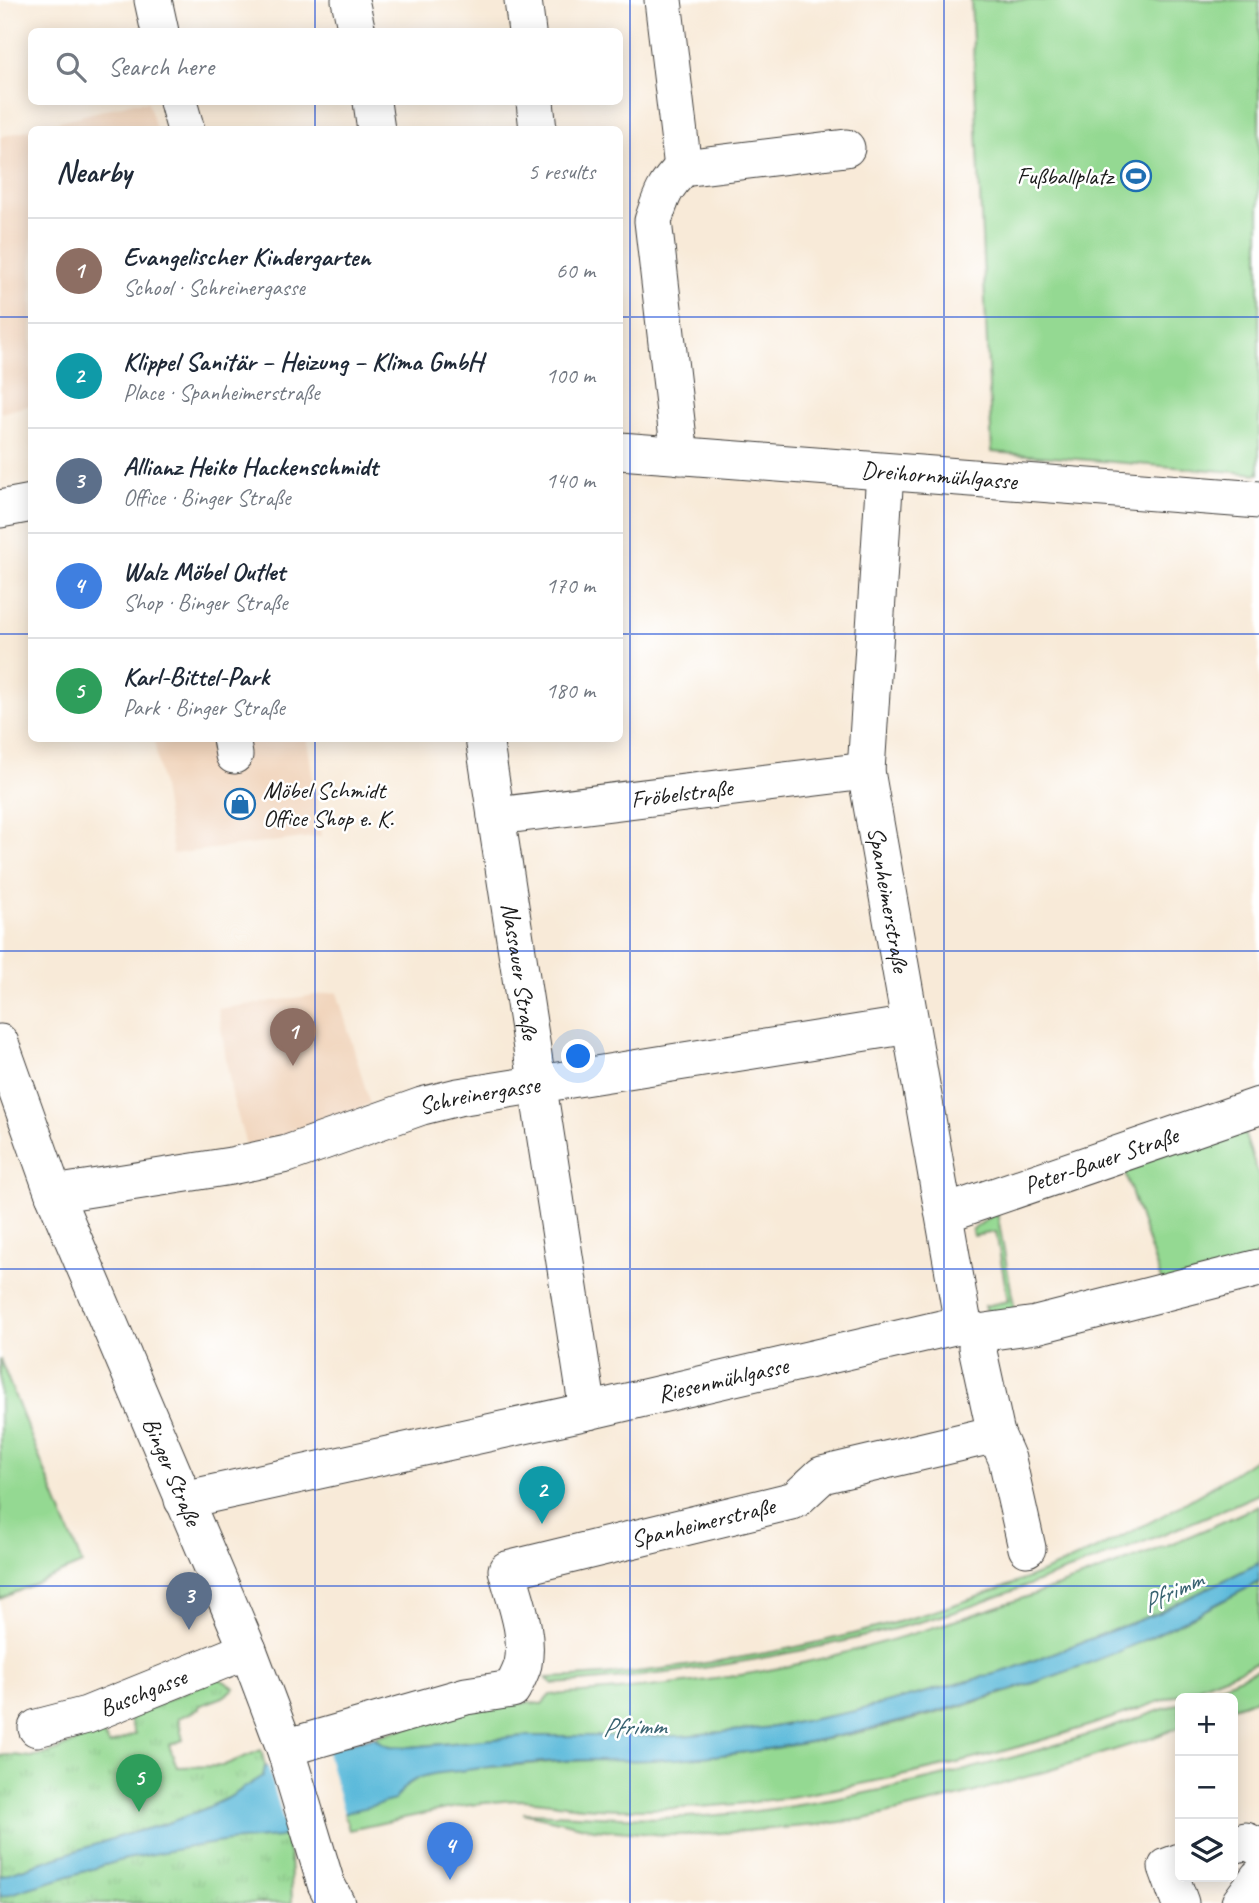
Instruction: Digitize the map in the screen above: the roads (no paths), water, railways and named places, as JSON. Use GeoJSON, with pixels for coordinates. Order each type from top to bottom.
{"type":"FeatureCollection","features":[{"type":"Feature","properties":{"kind":"street"},"geometry":{"type":"LineString","coordinates":[[153,0],[159,28]]}},
{"type":"Feature","properties":{"kind":"street"},"geometry":{"type":"LineString","coordinates":[[350,0],[356,28]]}},
{"type":"Feature","properties":{"kind":"street"},"geometry":{"type":"LineString","coordinates":[[523,0],[526,28]]}},
{"type":"Feature","properties":{"kind":"street"},"geometry":{"type":"LineString","coordinates":[[663,0],[663,180],[653,221],[680,456]]}},
{"type":"Feature","properties":{"kind":"street"},"geometry":{"type":"LineString","coordinates":[[179,105],[185,126]]}},
{"type":"Feature","properties":{"kind":"street"},"geometry":{"type":"LineString","coordinates":[[372,105],[375,126]]}},
{"type":"Feature","properties":{"kind":"street"},"geometry":{"type":"LineString","coordinates":[[535,105],[538,126]]}},
{"type":"Feature","properties":{"kind":"street"},"geometry":{"type":"LineString","coordinates":[[663,180],[846,148]]}},
{"type":"Feature","properties":{"kind":"street","name":"Dreihornmühlgasse"},"geometry":{"type":"LineString","coordinates":[[623,450],[1259,500]]}},
{"type":"Feature","properties":{"kind":"street","name":"Spanheimerstraße"},"geometry":{"type":"LineString","coordinates":[[286,1750],[466,1696],[512,1689],[522,1667],[524,1633],[507,1570],[794,1500],[822,1475],[996,1434],[944,1214],[866,771],[885,472]]}},
{"type":"Feature","properties":{"kind":"street"},"geometry":{"type":"LineString","coordinates":[[0,509],[28,504]]}},
{"type":"Feature","properties":{"kind":"street","name":"Nassauer Straße"},"geometry":{"type":"LineString","coordinates":[[485,742],[588,1411]]}},
{"type":"Feature","properties":{"kind":"street","name":"Fröbelstraße"},"geometry":{"type":"LineString","coordinates":[[496,816],[866,771]]}},
{"type":"Feature","properties":{"kind":"street","name":"Schreinergasse"},"geometry":{"type":"LineString","coordinates":[[54,1194],[268,1159],[304,1149],[432,1103],[458,1097],[910,1025]]}},
{"type":"Feature","properties":{"kind":"street","name":"Binger Straße"},"geometry":{"type":"LineString","coordinates":[[0,1043],[54,1194],[248,1650],[286,1750],[317,1859],[336,1903]]}},
{"type":"Feature","properties":{"kind":"street","name":"Peter-Bauer Straße"},"geometry":{"type":"LineString","coordinates":[[944,1214],[1259,1106]]}},
{"type":"Feature","properties":{"kind":"street","name":"Riesenmühlgasse"},"geometry":{"type":"LineString","coordinates":[[183,1500],[971,1328],[1036,1325],[1259,1268]]}},
{"type":"Feature","properties":{"kind":"street"},"geometry":{"type":"LineString","coordinates":[[996,1434],[1007,1459],[1027,1548]]}},
{"type":"Feature","properties":{"kind":"street","name":"Buschgasse"},"geometry":{"type":"LineString","coordinates":[[37,1728],[87,1715],[248,1650]]}},
{"type":"Feature","properties":{"kind":"street"},"geometry":{"type":"LineString","coordinates":[[1238,1843],[1245,1840],[1259,1847]]}},
{"type":"Feature","properties":{"kind":"street"},"geometry":{"type":"LineString","coordinates":[[1175,1864],[1167,1867],[1180,1903]]}},
{"type":"Feature","properties":{"kind":"street"},"geometry":{"type":"LineString","coordinates":[[1240,1903],[1259,1877]]}},
{"type":"Feature","properties":{"kind":"water"},"geometry":{"type":"Polygon","coordinates":[[[1259,1563],[1259,1582],[1146,1639],[1056,1675],[932,1713],[812,1742],[731,1754],[649,1760],[541,1762],[429,1775],[408,1785],[395,1800],[352,1811],[279,1837],[229,1841],[122,1860],[0,1897],[0,1876],[168,1823],[228,1798],[263,1776],[265,1767],[337,1746],[374,1737],[386,1745],[404,1747],[526,1736],[681,1736],[773,1727],[856,1711],[1009,1670],[1158,1613],[1259,1563]]]}},
{"type":"Feature","properties":{"kind":"place","name":"Fußballplatz"},"geometry":{"type":"Point","coordinates":[1136,176]}},
{"type":"Feature","properties":{"kind":"place","name":"Möbel Schmidt Office Shop e. K."},"geometry":{"type":"Point","coordinates":[240,804]}},
{"type":"Feature","properties":{"kind":"place","name":"Evangelischer Kindergarten"},"geometry":{"type":"Point","coordinates":[293,1066]}},
{"type":"Feature","properties":{"kind":"place","name":"Klippel Sanitär – Heizung – Klima GmbH"},"geometry":{"type":"Point","coordinates":[542,1524]}},
{"type":"Feature","properties":{"kind":"place","name":"Allianz Heiko Hackenschmidt"},"geometry":{"type":"Point","coordinates":[189,1630]}},
{"type":"Feature","properties":{"kind":"place","name":"Karl-Bittel-Park"},"geometry":{"type":"Point","coordinates":[139,1812]}},
{"type":"Feature","properties":{"kind":"place","name":"Walz Möbel Outlet"},"geometry":{"type":"Point","coordinates":[450,1880]}},
{"type":"Feature","properties":{"kind":"water label","name":"Pfrimm"},"geometry":{"type":"Point","coordinates":[1172,1591]}},
{"type":"Feature","properties":{"kind":"water label","name":"Pfrimm"},"geometry":{"type":"Point","coordinates":[634,1726]}}]}
